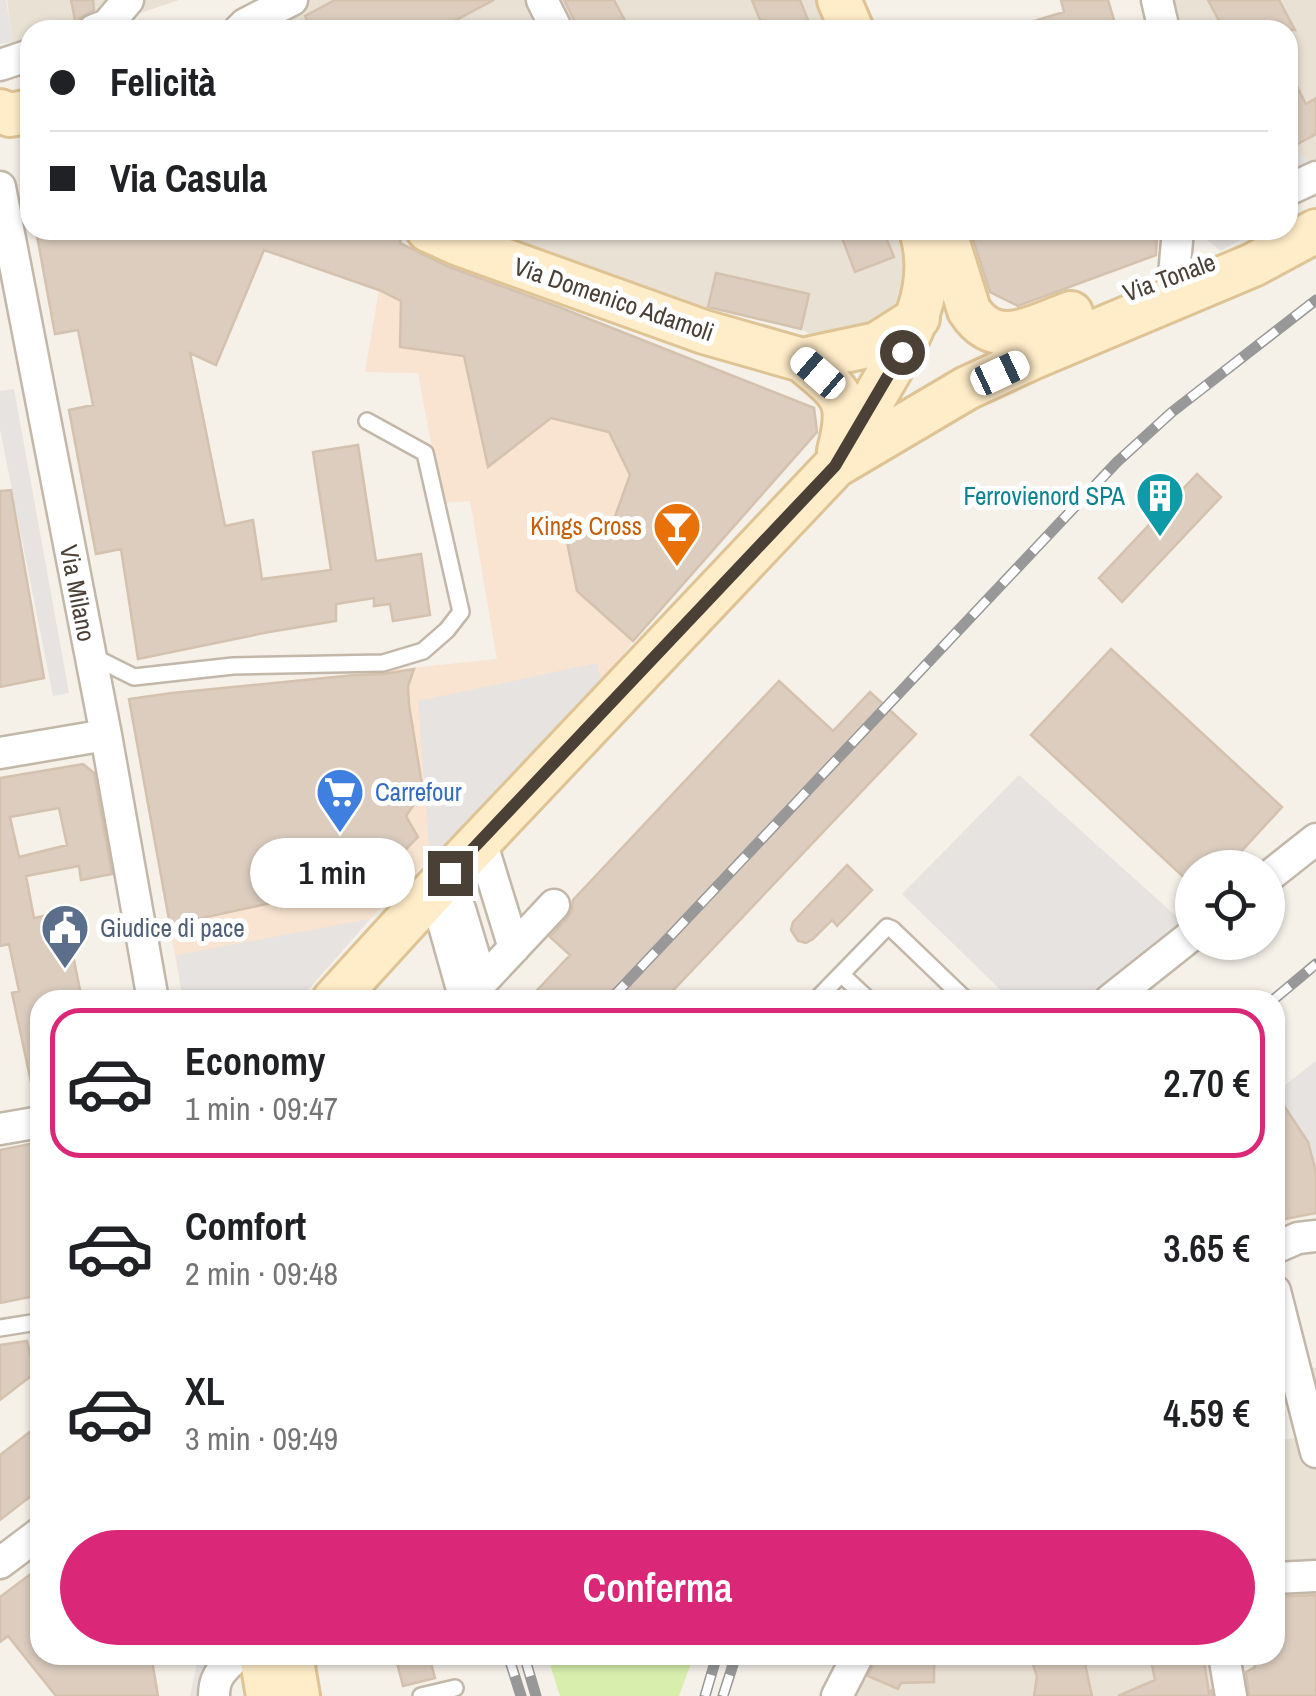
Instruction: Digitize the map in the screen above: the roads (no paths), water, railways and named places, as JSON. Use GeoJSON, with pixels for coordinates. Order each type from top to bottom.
{"type":"FeatureCollection","features":[{"type":"Feature","properties":{"kind":"main road","name":"Via Tonale"},"geometry":{"type":"LineString","coordinates":[[1026,345],[1253,265],[1316,231]]}},
{"type":"Feature","properties":{"kind":"main road","name":"Via Domenico Adamoli"},"geometry":{"type":"LineString","coordinates":[[451,240],[704,332],[802,360],[834,386],[846,404],[846,426],[835,466]]}},
{"type":"Feature","properties":{"kind":"main road"},"geometry":{"type":"LineString","coordinates":[[343,990],[835,466],[918,318],[927,273],[924,240]]}},
{"type":"Feature","properties":{"kind":"main road"},"geometry":{"type":"LineString","coordinates":[[948,240],[964,297],[976,321],[1026,345]]}},
{"type":"Feature","properties":{"kind":"main road","name":"Via Tonale"},"geometry":{"type":"LineString","coordinates":[[1026,345],[1174,275],[1267,240]]}},
{"type":"Feature","properties":{"kind":"main road","name":"Via Domenico Adamoli"},"geometry":{"type":"LineString","coordinates":[[802,360],[878,344],[918,318]]}},
{"type":"Feature","properties":{"kind":"main road"},"geometry":{"type":"LineString","coordinates":[[835,466],[1026,345]]}},
{"type":"Feature","properties":{"kind":"main road"},"geometry":{"type":"LineString","coordinates":[[262,1665],[268,1696]]}},
{"type":"Feature","properties":{"kind":"main road"},"geometry":{"type":"LineString","coordinates":[[293,1665],[298,1696]]}},
{"type":"Feature","properties":{"kind":"street"},"geometry":{"type":"LineString","coordinates":[[110,20],[128,0]]}},
{"type":"Feature","properties":{"kind":"street"},"geometry":{"type":"LineString","coordinates":[[261,20],[292,0]]}},
{"type":"Feature","properties":{"kind":"street","name":"Via Milano"},"geometry":{"type":"LineString","coordinates":[[0,186],[151,990]]}},
{"type":"Feature","properties":{"kind":"street"},"geometry":{"type":"LineString","coordinates":[[1174,275],[1177,240]]}},
{"type":"Feature","properties":{"kind":"street"},"geometry":{"type":"LineString","coordinates":[[0,754],[106,735]]}},
{"type":"Feature","properties":{"kind":"street"},"geometry":{"type":"LineString","coordinates":[[1285,864],[1316,840]]}},
{"type":"Feature","properties":{"kind":"street"},"geometry":{"type":"LineString","coordinates":[[458,865],[485,979]]}},
{"type":"Feature","properties":{"kind":"street"},"geometry":{"type":"LineString","coordinates":[[458,865],[485,979]]}},
{"type":"Feature","properties":{"kind":"street"},"geometry":{"type":"LineString","coordinates":[[485,979],[554,905]]}},
{"type":"Feature","properties":{"kind":"street"},"geometry":{"type":"LineString","coordinates":[[1123,990],[1175,948]]}},
{"type":"Feature","properties":{"kind":"street"},"geometry":{"type":"LineString","coordinates":[[0,1129],[30,1124]]}},
{"type":"Feature","properties":{"kind":"street"},"geometry":{"type":"LineString","coordinates":[[1285,1244],[1316,1236]]}},
{"type":"Feature","properties":{"kind":"street"},"geometry":{"type":"LineString","coordinates":[[1285,1330],[1316,1452]]}},
{"type":"Feature","properties":{"kind":"street"},"geometry":{"type":"LineString","coordinates":[[0,1564],[30,1542]]}},
{"type":"Feature","properties":{"kind":"street"},"geometry":{"type":"LineString","coordinates":[[1285,1578],[1316,1576]]}},
{"type":"Feature","properties":{"kind":"street"},"geometry":{"type":"LineString","coordinates":[[214,1696],[214,1686],[226,1665]]}},
{"type":"Feature","properties":{"kind":"street"},"geometry":{"type":"LineString","coordinates":[[837,1696],[853,1665]]}},
{"type":"Feature","properties":{"kind":"street"},"geometry":{"type":"LineString","coordinates":[[1226,1665],[1231,1696]]}},
{"type":"Feature","properties":{"kind":"lane"},"geometry":{"type":"LineString","coordinates":[[90,654],[134,677],[233,666],[383,663],[424,651],[461,612],[425,453],[367,421]]}},
{"type":"Feature","properties":{"kind":"lane"},"geometry":{"type":"LineString","coordinates":[[826,990],[881,931],[890,928],[955,990]]}},
{"type":"Feature","properties":{"kind":"lane"},"geometry":{"type":"LineString","coordinates":[[841,974],[858,990]]}},
{"type":"Feature","properties":{"kind":"lane"},"geometry":{"type":"LineString","coordinates":[[0,1328],[30,1323]]}},
{"type":"Feature","properties":{"kind":"lane"},"geometry":{"type":"LineString","coordinates":[[308,1665],[314,1696]]}},
{"type":"Feature","properties":{"kind":"lane"},"geometry":{"type":"LineString","coordinates":[[422,1696],[455,1688]]}},
{"type":"Feature","properties":{"kind":"railway"},"geometry":{"type":"LineString","coordinates":[[619,990],[1117,462],[1172,412],[1316,300]]}},
{"type":"Feature","properties":{"kind":"railway"},"geometry":{"type":"LineString","coordinates":[[1285,990],[1316,964]]}},
{"type":"Feature","properties":{"kind":"railway"},"geometry":{"type":"LineString","coordinates":[[511,1665],[521,1696]]}},
{"type":"Feature","properties":{"kind":"railway"},"geometry":{"type":"LineString","coordinates":[[527,1665],[536,1696]]}},
{"type":"Feature","properties":{"kind":"railway"},"geometry":{"type":"LineString","coordinates":[[705,1696],[714,1665]]}},
{"type":"Feature","properties":{"kind":"railway"},"geometry":{"type":"LineString","coordinates":[[723,1696],[733,1665]]}},
{"type":"Feature","properties":{"kind":"place","name":"Ferrovienord SPA"},"geometry":{"type":"Point","coordinates":[1160,538]}},
{"type":"Feature","properties":{"kind":"place","name":"Kings Cross"},"geometry":{"type":"Point","coordinates":[677,568]}},
{"type":"Feature","properties":{"kind":"place","name":"Carrefour"},"geometry":{"type":"Point","coordinates":[340,834]}},
{"type":"Feature","properties":{"kind":"place","name":"Giudice di pace"},"geometry":{"type":"Point","coordinates":[65,970]}}]}
